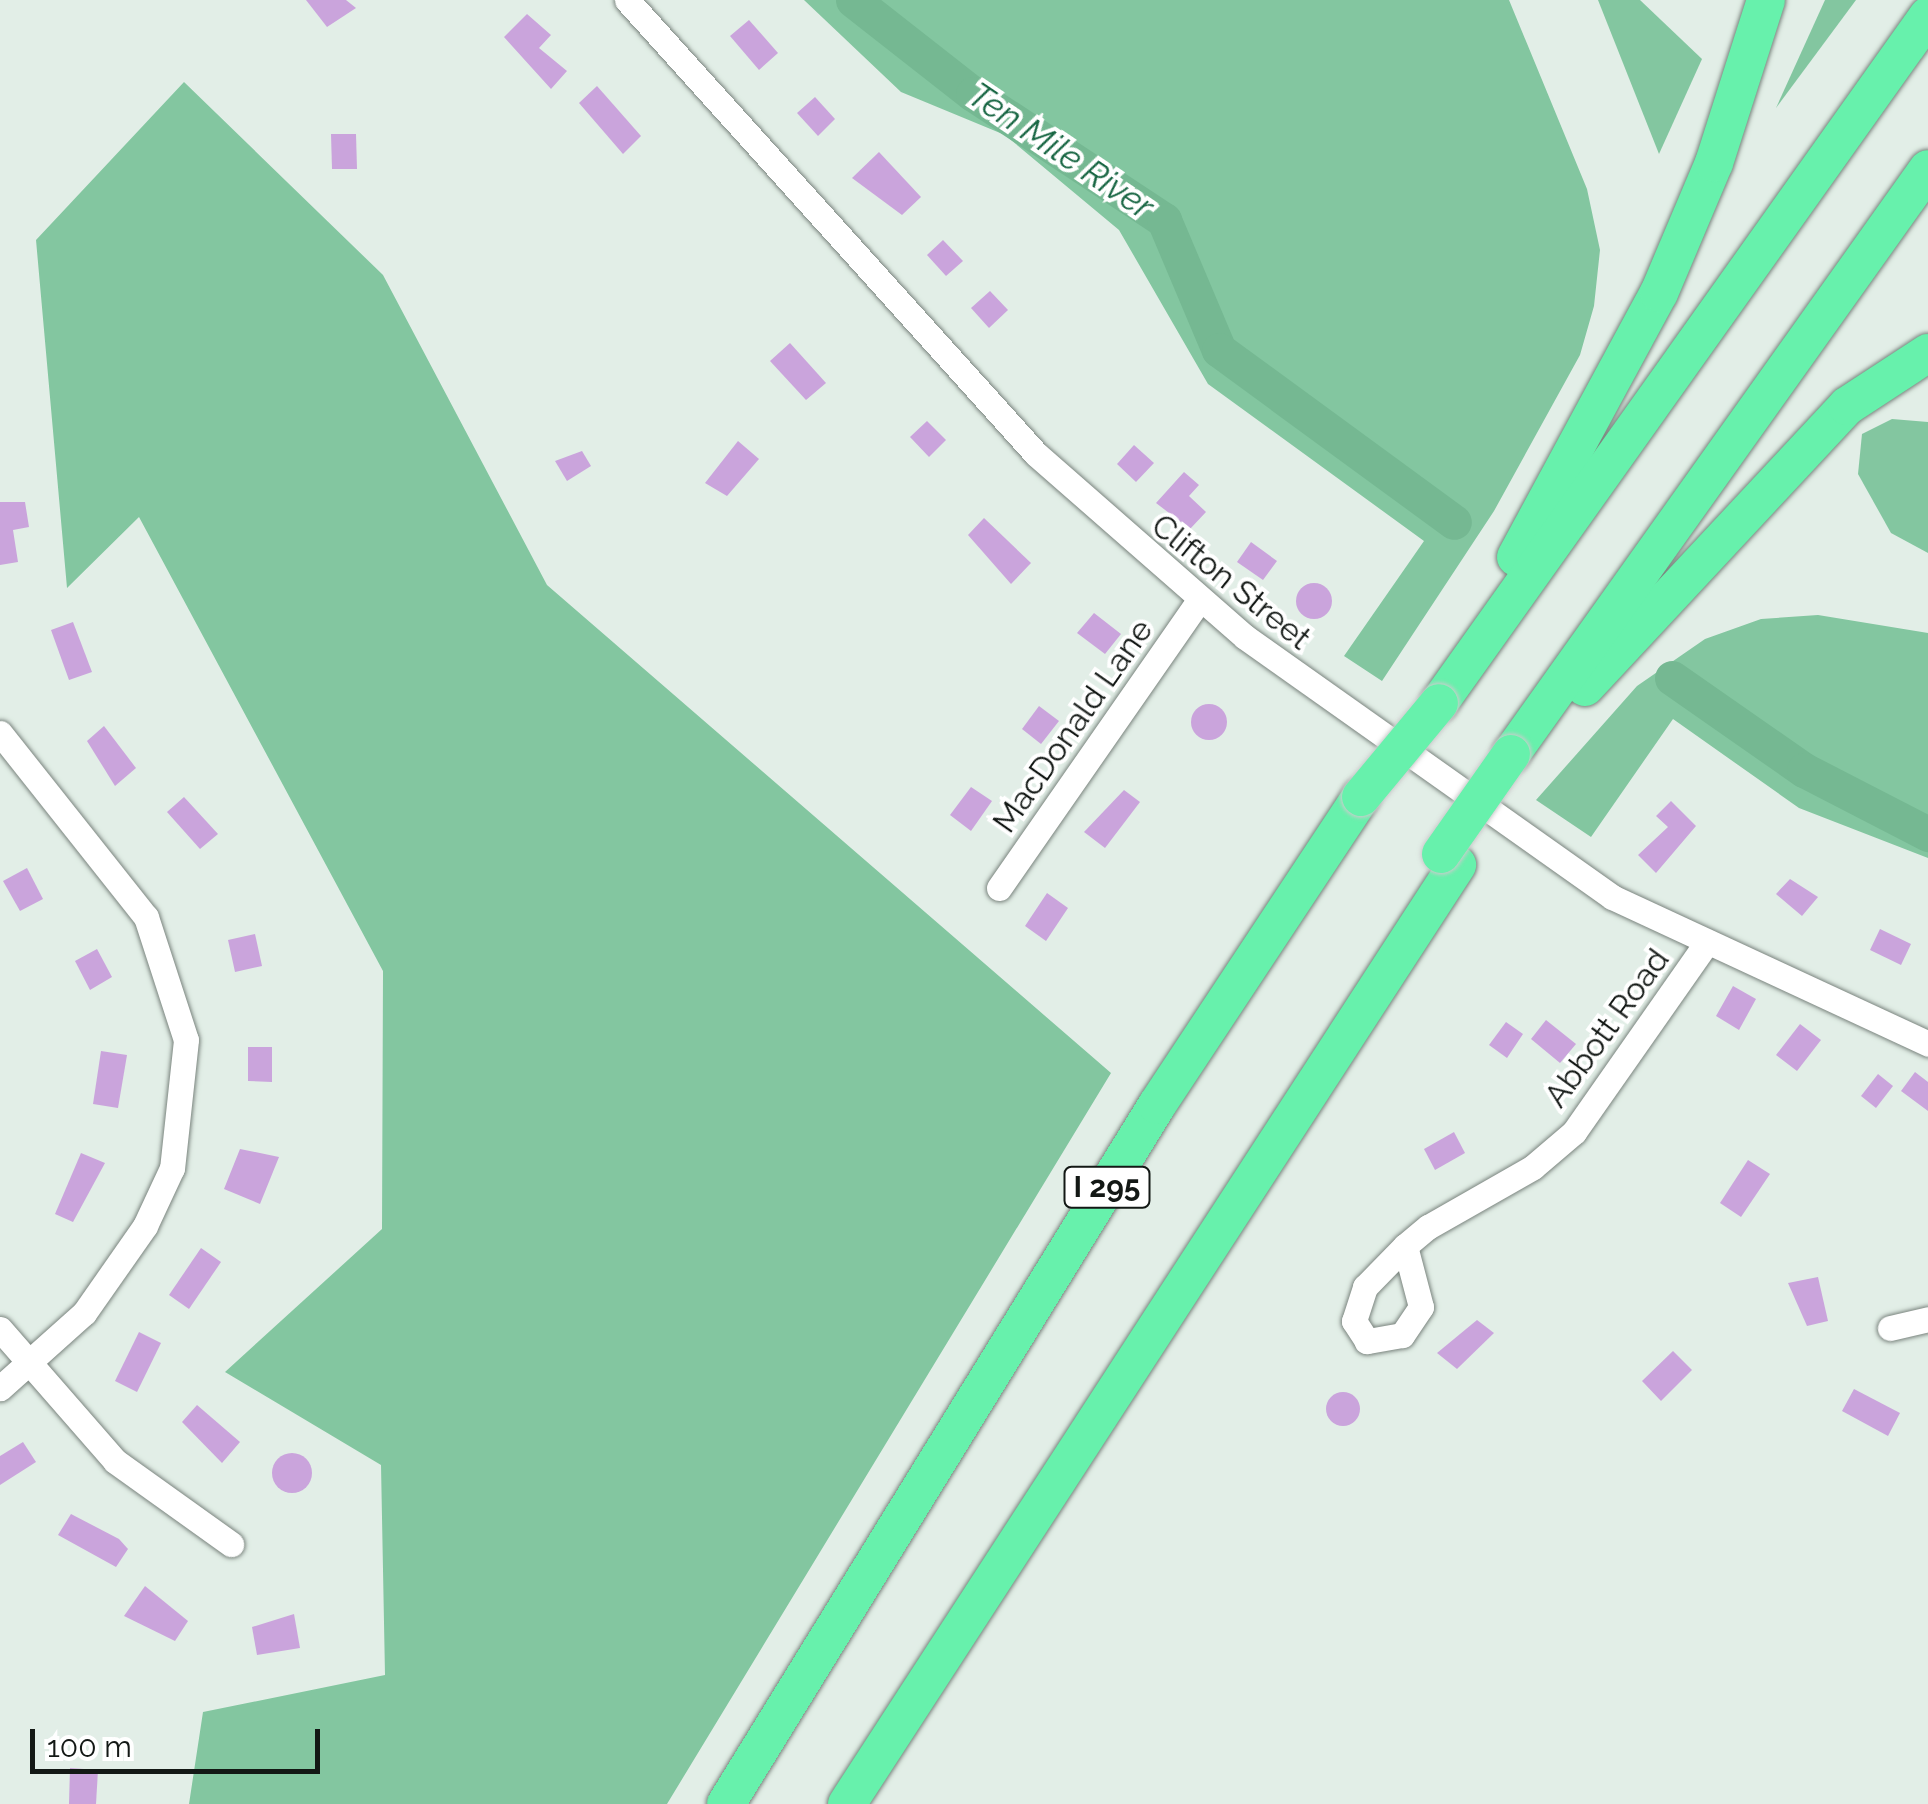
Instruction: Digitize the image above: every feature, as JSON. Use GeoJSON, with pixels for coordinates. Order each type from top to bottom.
{"type":"FeatureCollection","features":[{"type":"Feature","properties":{"kind":"highway"},"geometry":{"type":"LineString","coordinates":[[1432,698],[1629,357],[1714,163],[1766,0]]}},
{"type":"Feature","properties":{"kind":"highway"},"geometry":{"type":"LineString","coordinates":[[1432,698],[1928,16]]}},
{"type":"Feature","properties":{"kind":"highway"},"geometry":{"type":"LineString","coordinates":[[848,1804],[1449,859],[1928,169]]}},
{"type":"Feature","properties":{"kind":"highway"},"geometry":{"type":"LineString","coordinates":[[1519,760],[1606,661],[1848,406],[1928,353]]}},
{"type":"Feature","properties":{"kind":"highway","name":"I 295"},"geometry":{"type":"LineString","coordinates":[[726,1804],[1157,1105],[1360,797],[1432,698]]}},
{"type":"Feature","properties":{"kind":"street","name":"Clifton Street"},"geometry":{"type":"LineString","coordinates":[[627,0],[1036,454],[1200,600],[1612,896],[1928,1044]]}},
{"type":"Feature","properties":{"kind":"street","name":"MacDonald Lane"},"geometry":{"type":"LineString","coordinates":[[1000,888],[1200,600]]}},
{"type":"Feature","properties":{"kind":"street"},"geometry":{"type":"LineString","coordinates":[[0,734],[146,917],[186,1040],[172,1168],[145,1226],[84,1313],[0,1388]]}},
{"type":"Feature","properties":{"kind":"street","name":"Abbott Road"},"geometry":{"type":"LineString","coordinates":[[1405,1246],[1574,1132],[1707,942]]}},
{"type":"Feature","properties":{"kind":"street"},"geometry":{"type":"LineString","coordinates":[[1890,1328],[1928,1319]]}},
{"type":"Feature","properties":{"kind":"street"},"geometry":{"type":"LineString","coordinates":[[0,1329],[115,1461],[231,1544]]}},
{"type":"Feature","properties":{"kind":"green space"},"geometry":{"type":"Polygon","coordinates":[[[804,0],[1509,0],[1587,189],[1600,250],[1594,306],[1580,355],[1494,511],[1382,681],[1344,656],[1424,541],[1208,384],[1119,230],[1005,135],[901,92],[804,0]]]}},
{"type":"Feature","properties":{"kind":"green space"},"geometry":{"type":"Polygon","coordinates":[[[1598,0],[1640,0],[1702,59],[1659,154],[1598,0]]]}},
{"type":"Feature","properties":{"kind":"green space"},"geometry":{"type":"Polygon","coordinates":[[[1825,0],[1856,0],[1776,108],[1825,0]]]}},
{"type":"Feature","properties":{"kind":"green space"},"geometry":{"type":"Polygon","coordinates":[[[184,82],[383,275],[547,585],[1111,1073],[667,1804],[189,1804],[203,1712],[385,1675],[381,1465],[225,1372],[382,1229],[383,971],[139,517],[67,588],[36,240],[184,82]]]}},
{"type":"Feature","properties":{"kind":"green space"},"geometry":{"type":"Polygon","coordinates":[[[1892,419],[1928,422],[1928,553],[1891,533],[1858,474],[1862,434],[1892,419]]]}},
{"type":"Feature","properties":{"kind":"green space"},"geometry":{"type":"Polygon","coordinates":[[[1818,615],[1928,633],[1928,858],[1799,808],[1673,719],[1591,837],[1536,800],[1637,686],[1705,639],[1761,619],[1818,615]]]}},
{"type":"Feature","properties":{"kind":"building"},"geometry":{"type":"Polygon","coordinates":[[[306,0],[346,0],[356,8],[327,27],[306,0]]]}},
{"type":"Feature","properties":{"kind":"building"},"geometry":{"type":"Polygon","coordinates":[[[527,14],[551,35],[539,48],[567,71],[551,89],[504,37],[527,14]]]}},
{"type":"Feature","properties":{"kind":"building"},"geometry":{"type":"Polygon","coordinates":[[[749,20],[778,53],[759,70],[730,36],[749,20]]]}},
{"type":"Feature","properties":{"kind":"building"},"geometry":{"type":"Polygon","coordinates":[[[597,86],[641,136],[623,154],[579,103],[597,86]]]}},
{"type":"Feature","properties":{"kind":"building"},"geometry":{"type":"Polygon","coordinates":[[[815,97],[835,119],[818,136],[797,113],[815,97]]]}},
{"type":"Feature","properties":{"kind":"building"},"geometry":{"type":"Polygon","coordinates":[[[331,134],[356,134],[357,169],[332,169],[331,134]]]}},
{"type":"Feature","properties":{"kind":"building"},"geometry":{"type":"Polygon","coordinates":[[[879,152],[921,197],[902,215],[852,178],[879,152]]]}},
{"type":"Feature","properties":{"kind":"building"},"geometry":{"type":"Polygon","coordinates":[[[943,240],[963,261],[946,276],[927,255],[943,240]]]}},
{"type":"Feature","properties":{"kind":"building"},"geometry":{"type":"Polygon","coordinates":[[[990,291],[1008,310],[989,328],[971,308],[990,291]]]}},
{"type":"Feature","properties":{"kind":"building"},"geometry":{"type":"Polygon","coordinates":[[[790,343],[826,383],[806,400],[770,361],[790,343]]]}},
{"type":"Feature","properties":{"kind":"building"},"geometry":{"type":"Polygon","coordinates":[[[927,421],[946,440],[929,457],[910,437],[927,421]]]}},
{"type":"Feature","properties":{"kind":"building"},"geometry":{"type":"Polygon","coordinates":[[[738,441],[759,459],[727,496],[705,483],[738,441]]]}},
{"type":"Feature","properties":{"kind":"building"},"geometry":{"type":"Polygon","coordinates":[[[1134,445],[1154,463],[1136,482],[1117,464],[1134,445]]]}},
{"type":"Feature","properties":{"kind":"building"},"geometry":{"type":"Polygon","coordinates":[[[582,451],[591,466],[567,481],[555,461],[582,451]]]}},
{"type":"Feature","properties":{"kind":"building"},"geometry":{"type":"Polygon","coordinates":[[[1184,472],[1199,485],[1189,496],[1206,512],[1190,529],[1156,503],[1184,472]]]}},
{"type":"Feature","properties":{"kind":"building"},"geometry":{"type":"Polygon","coordinates":[[[0,502],[25,502],[29,527],[13,530],[18,562],[0,565],[0,502]]]}},
{"type":"Feature","properties":{"kind":"building"},"geometry":{"type":"Polygon","coordinates":[[[984,518],[1031,563],[1011,584],[968,535],[984,518]]]}},
{"type":"Feature","properties":{"kind":"building"},"geometry":{"type":"Polygon","coordinates":[[[1251,542],[1277,561],[1263,580],[1237,562],[1251,542]]]}},
{"type":"Feature","properties":{"kind":"building"},"geometry":{"type":"Polygon","coordinates":[[[1314,583],[1327,588],[1332,601],[1327,614],[1314,619],[1301,614],[1296,601],[1301,588],[1314,583]]]}},
{"type":"Feature","properties":{"kind":"building"},"geometry":{"type":"Polygon","coordinates":[[[1094,613],[1121,634],[1105,654],[1077,633],[1094,613]]]}},
{"type":"Feature","properties":{"kind":"building"},"geometry":{"type":"Polygon","coordinates":[[[73,622],[92,672],[69,680],[51,630],[73,622]]]}},
{"type":"Feature","properties":{"kind":"building"},"geometry":{"type":"Polygon","coordinates":[[[1209,704],[1221,710],[1227,722],[1221,734],[1209,740],[1197,734],[1191,722],[1197,710],[1209,704]]]}},
{"type":"Feature","properties":{"kind":"building"},"geometry":{"type":"Polygon","coordinates":[[[1039,706],[1059,721],[1041,744],[1022,729],[1039,706]]]}},
{"type":"Feature","properties":{"kind":"building"},"geometry":{"type":"Polygon","coordinates":[[[104,726],[136,768],[115,786],[87,741],[104,726]]]}},
{"type":"Feature","properties":{"kind":"building"},"geometry":{"type":"Polygon","coordinates":[[[971,787],[992,801],[971,831],[950,815],[971,787]]]}},
{"type":"Feature","properties":{"kind":"building"},"geometry":{"type":"Polygon","coordinates":[[[1124,790],[1140,802],[1105,848],[1084,832],[1124,790]]]}},
{"type":"Feature","properties":{"kind":"building"},"geometry":{"type":"Polygon","coordinates":[[[184,797],[218,834],[200,849],[167,812],[184,797]]]}},
{"type":"Feature","properties":{"kind":"building"},"geometry":{"type":"Polygon","coordinates":[[[1671,801],[1696,826],[1656,873],[1638,855],[1668,827],[1656,816],[1671,801]]]}},
{"type":"Feature","properties":{"kind":"building"},"geometry":{"type":"Polygon","coordinates":[[[27,868],[43,899],[20,911],[3,881],[27,868]]]}},
{"type":"Feature","properties":{"kind":"building"},"geometry":{"type":"Polygon","coordinates":[[[1790,879],[1818,897],[1802,916],[1776,894],[1790,879]]]}},
{"type":"Feature","properties":{"kind":"building"},"geometry":{"type":"Polygon","coordinates":[[[1047,893],[1068,908],[1046,941],[1025,926],[1047,893]]]}},
{"type":"Feature","properties":{"kind":"building"},"geometry":{"type":"Polygon","coordinates":[[[1880,929],[1911,944],[1901,965],[1870,950],[1880,929]]]}},
{"type":"Feature","properties":{"kind":"building"},"geometry":{"type":"Polygon","coordinates":[[[255,934],[262,966],[235,972],[228,940],[255,934]]]}},
{"type":"Feature","properties":{"kind":"building"},"geometry":{"type":"Polygon","coordinates":[[[97,949],[112,977],[90,990],[75,961],[97,949]]]}},
{"type":"Feature","properties":{"kind":"building"},"geometry":{"type":"Polygon","coordinates":[[[1733,986],[1756,999],[1739,1030],[1716,1016],[1733,986]]]}},
{"type":"Feature","properties":{"kind":"building"},"geometry":{"type":"Polygon","coordinates":[[[1546,1020],[1576,1044],[1560,1063],[1531,1039],[1546,1020]]]}},
{"type":"Feature","properties":{"kind":"building"},"geometry":{"type":"Polygon","coordinates":[[[1506,1022],[1523,1034],[1507,1058],[1489,1045],[1506,1022]]]}},
{"type":"Feature","properties":{"kind":"building"},"geometry":{"type":"Polygon","coordinates":[[[1800,1024],[1821,1040],[1797,1071],[1776,1055],[1800,1024]]]}},
{"type":"Feature","properties":{"kind":"building"},"geometry":{"type":"Polygon","coordinates":[[[248,1047],[272,1047],[272,1082],[248,1081],[248,1047]]]}},
{"type":"Feature","properties":{"kind":"building"},"geometry":{"type":"Polygon","coordinates":[[[101,1051],[127,1055],[118,1108],[93,1104],[101,1051]]]}},
{"type":"Feature","properties":{"kind":"building"},"geometry":{"type":"Polygon","coordinates":[[[1915,1072],[1928,1082],[1928,1111],[1901,1091],[1915,1072]]]}},
{"type":"Feature","properties":{"kind":"building"},"geometry":{"type":"Polygon","coordinates":[[[1878,1074],[1893,1086],[1876,1108],[1861,1096],[1878,1074]]]}},
{"type":"Feature","properties":{"kind":"building"},"geometry":{"type":"Polygon","coordinates":[[[1454,1132],[1465,1153],[1435,1170],[1424,1149],[1454,1132]]]}},
{"type":"Feature","properties":{"kind":"building"},"geometry":{"type":"Polygon","coordinates":[[[240,1149],[279,1157],[260,1204],[224,1189],[240,1149]]]}},
{"type":"Feature","properties":{"kind":"building"},"geometry":{"type":"Polygon","coordinates":[[[81,1153],[105,1163],[73,1222],[55,1214],[81,1153]]]}},
{"type":"Feature","properties":{"kind":"building"},"geometry":{"type":"Polygon","coordinates":[[[1748,1160],[1770,1174],[1741,1217],[1720,1203],[1748,1160]]]}},
{"type":"Feature","properties":{"kind":"building"},"geometry":{"type":"Polygon","coordinates":[[[201,1248],[221,1262],[189,1309],[169,1295],[201,1248]]]}},
{"type":"Feature","properties":{"kind":"building"},"geometry":{"type":"Polygon","coordinates":[[[1818,1277],[1828,1321],[1807,1326],[1788,1283],[1818,1277]]]}},
{"type":"Feature","properties":{"kind":"building"},"geometry":{"type":"Polygon","coordinates":[[[1477,1320],[1494,1333],[1457,1369],[1437,1353],[1477,1320]]]}},
{"type":"Feature","properties":{"kind":"building"},"geometry":{"type":"Polygon","coordinates":[[[139,1332],[161,1343],[137,1392],[115,1381],[139,1332]]]}},
{"type":"Feature","properties":{"kind":"building"},"geometry":{"type":"Polygon","coordinates":[[[1673,1351],[1692,1370],[1661,1401],[1642,1381],[1673,1351]]]}},
{"type":"Feature","properties":{"kind":"building"},"geometry":{"type":"Polygon","coordinates":[[[1854,1389],[1900,1413],[1888,1436],[1842,1411],[1854,1389]]]}},
{"type":"Feature","properties":{"kind":"building"},"geometry":{"type":"Polygon","coordinates":[[[1343,1392],[1355,1397],[1360,1409],[1355,1421],[1343,1426],[1331,1421],[1326,1409],[1331,1397],[1343,1392]]]}},
{"type":"Feature","properties":{"kind":"building"},"geometry":{"type":"Polygon","coordinates":[[[197,1405],[240,1442],[222,1463],[182,1422],[197,1405]]]}},
{"type":"Feature","properties":{"kind":"building"},"geometry":{"type":"Polygon","coordinates":[[[23,1442],[36,1462],[0,1485],[0,1456],[23,1442]]]}},
{"type":"Feature","properties":{"kind":"building"},"geometry":{"type":"Polygon","coordinates":[[[292,1453],[306,1459],[312,1473],[306,1487],[292,1493],[278,1487],[272,1473],[278,1459],[292,1453]]]}},
{"type":"Feature","properties":{"kind":"building"},"geometry":{"type":"Polygon","coordinates":[[[71,1514],[119,1539],[128,1549],[116,1567],[58,1535],[71,1514]]]}},
{"type":"Feature","properties":{"kind":"building"},"geometry":{"type":"Polygon","coordinates":[[[145,1586],[188,1621],[175,1641],[124,1616],[145,1586]]]}},
{"type":"Feature","properties":{"kind":"building"},"geometry":{"type":"Polygon","coordinates":[[[294,1614],[300,1648],[257,1655],[252,1627],[294,1614]]]}},
{"type":"Feature","properties":{"kind":"building"},"geometry":{"type":"Polygon","coordinates":[[[70,1768],[98,1770],[96,1804],[69,1804],[70,1768]]]}},
{"type":"Feature","properties":{"kind":"waterway","name":"Ten Mile River"},"geometry":{"type":"LineString","coordinates":[[853,0],[973,94],[1164,220],[1219,350],[1454,522]]}},
{"type":"Feature","properties":{"kind":"waterway","name":"Ten Mile River"},"geometry":{"type":"LineString","coordinates":[[1672,678],[1804,770],[1928,834]]}}]}
